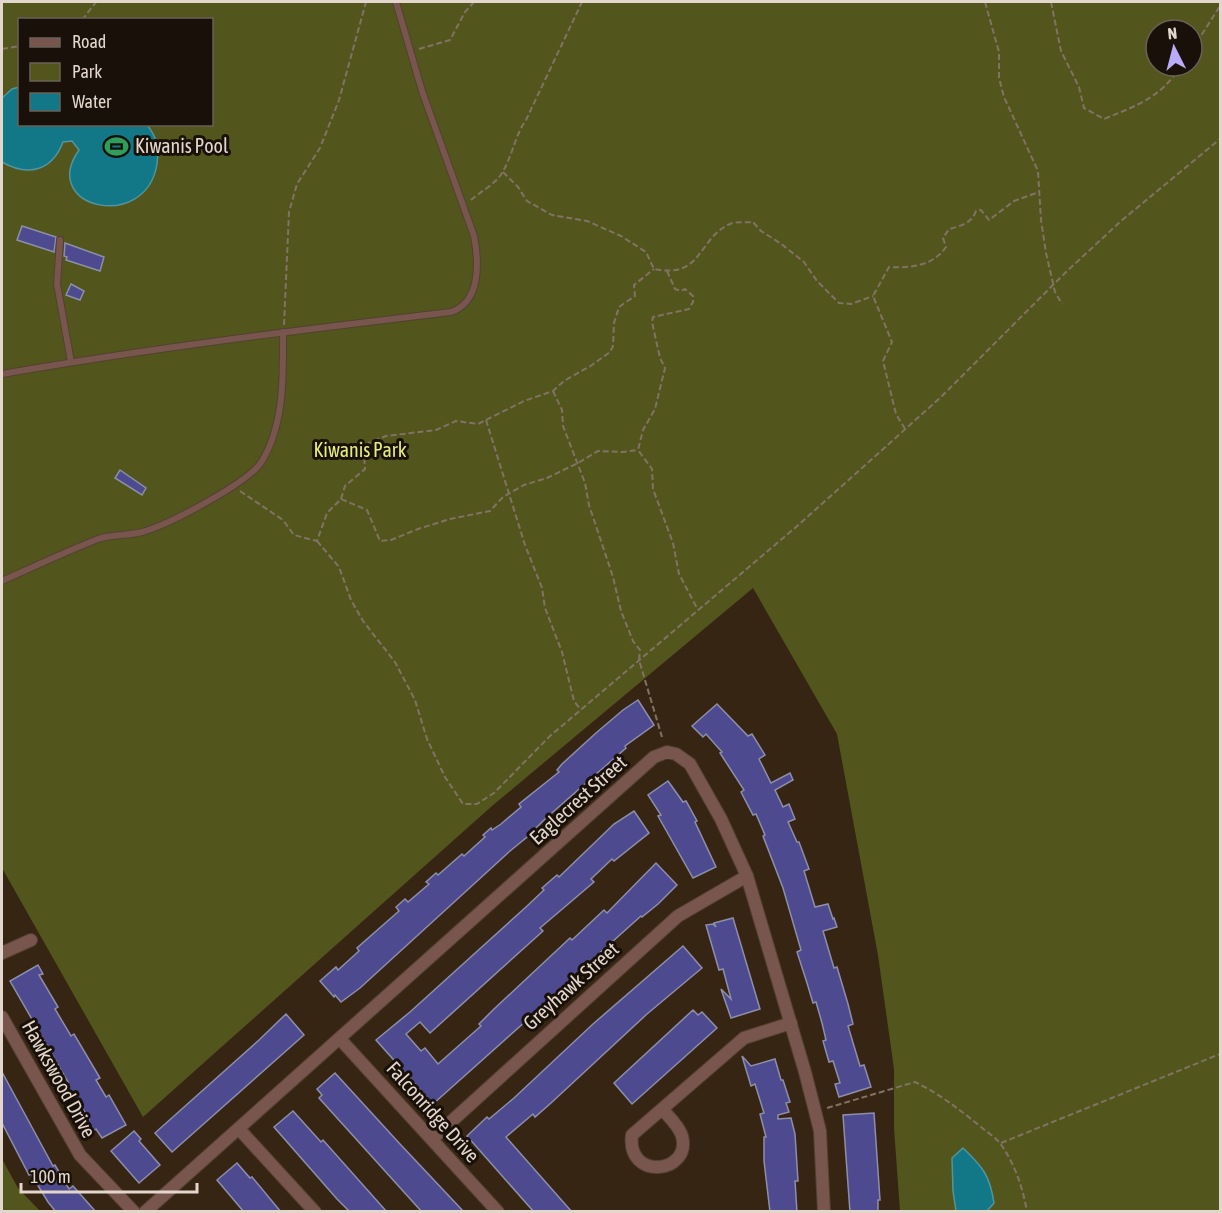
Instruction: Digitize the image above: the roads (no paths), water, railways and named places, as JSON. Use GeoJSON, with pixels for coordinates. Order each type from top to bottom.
{"type":"FeatureCollection","features":[{"type":"Feature","properties":{"kind":"street","name":"Eaglecrest Street"},"geometry":{"type":"LineString","coordinates":[[145,1212],[654,757],[667,752],[676,754],[690,764],[721,819],[747,876],[820,1131],[824,1212]]}},
{"type":"Feature","properties":{"kind":"street","name":"Greyhawk Street"},"geometry":{"type":"LineString","coordinates":[[432,1139],[678,916],[747,876]]}},
{"type":"Feature","properties":{"kind":"street"},"geometry":{"type":"LineString","coordinates":[[2,953],[31,940]]}},
{"type":"Feature","properties":{"kind":"street","name":"Hawkswood Drive"},"geometry":{"type":"LineString","coordinates":[[2,1017],[80,1155],[134,1212]]}},
{"type":"Feature","properties":{"kind":"street"},"geometry":{"type":"LineString","coordinates":[[662,1109],[679,1129],[682,1150],[669,1165],[655,1168],[641,1162],[636,1157],[631,1143],[632,1135],[662,1109],[744,1038],[790,1023]]}},
{"type":"Feature","properties":{"kind":"street","name":"Falconridge Drive"},"geometry":{"type":"LineString","coordinates":[[340,1039],[498,1212]]}},
{"type":"Feature","properties":{"kind":"street"},"geometry":{"type":"LineString","coordinates":[[239,1129],[315,1212]]}},
{"type":"Feature","properties":{"kind":"lane"},"geometry":{"type":"LineString","coordinates":[[2,374],[283,332],[450,312],[462,307],[469,299],[475,285],[476,248],[464,207],[422,91],[396,2]]}},
{"type":"Feature","properties":{"kind":"lane"},"geometry":{"type":"LineString","coordinates":[[60,240],[57,284],[71,362]]}},
{"type":"Feature","properties":{"kind":"lane"},"geometry":{"type":"LineString","coordinates":[[2,581],[100,538],[143,532],[163,524],[188,512],[256,470],[264,459],[272,437],[280,403],[283,332]]}},
{"type":"Feature","properties":{"kind":"water","name":"Kiwanis Pool"},"geometry":{"type":"Polygon","coordinates":[[[18,87],[18,126],[148,126],[155,138],[158,153],[157,164],[149,186],[134,199],[117,205],[98,205],[83,198],[72,186],[70,170],[79,150],[72,141],[63,142],[52,159],[46,165],[38,168],[21,169],[2,162],[2,98],[12,89],[18,87]]]}},
{"type":"Feature","properties":{"kind":"water"},"geometry":{"type":"Polygon","coordinates":[[[963,1148],[981,1167],[988,1179],[994,1203],[987,1211],[956,1211],[952,1158],[963,1148]]]}},
{"type":"Feature","properties":{"kind":"place","name":"Kiwanis Pool"},"geometry":{"type":"Point","coordinates":[117,146]}},
{"type":"Feature","properties":{"kind":"park label","name":"Kiwanis Park"},"geometry":{"type":"Point","coordinates":[360,450]}}]}
